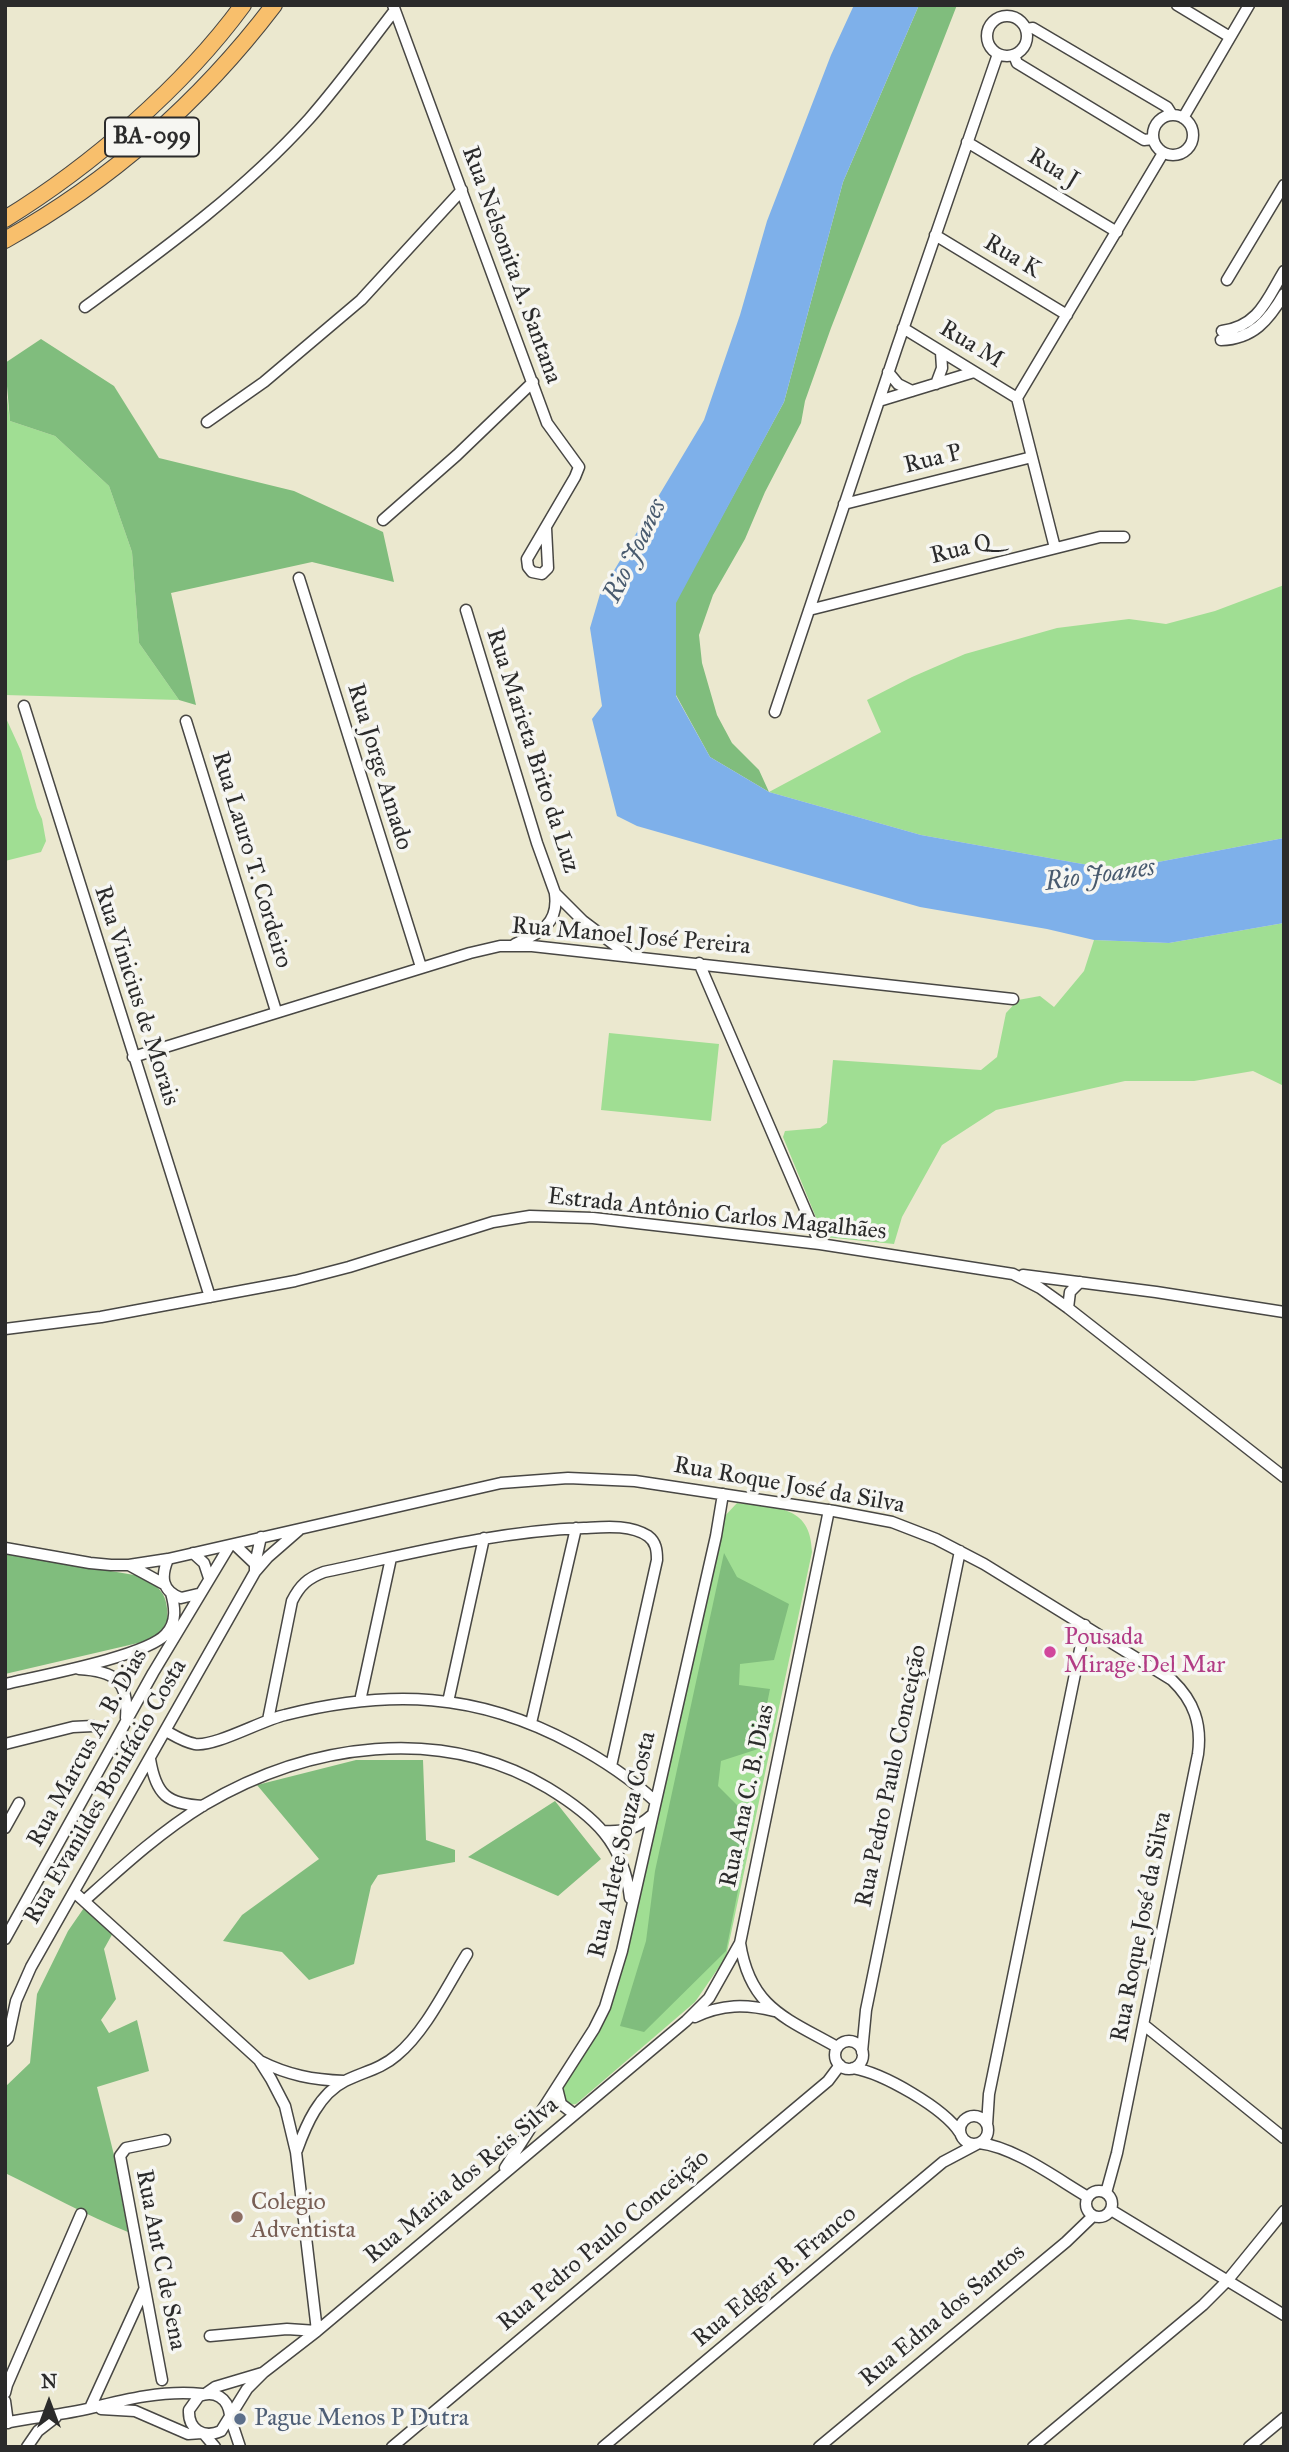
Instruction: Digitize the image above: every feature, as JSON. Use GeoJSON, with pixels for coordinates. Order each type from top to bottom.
{"type":"FeatureCollection","features":[{"type":"Feature","properties":{"kind":"highway","name":"BA-099"},"geometry":{"type":"LineString","coordinates":[[5,219],[82,165],[183,77],[243,5]]}},
{"type":"Feature","properties":{"kind":"highway","name":"BA-099"},"geometry":{"type":"LineString","coordinates":[[5,240],[73,199],[164,127],[229,60],[274,5]]}},
{"type":"Feature","properties":{"kind":"street"},"geometry":{"type":"LineString","coordinates":[[1015,17],[1020,5]]}},
{"type":"Feature","properties":{"kind":"street"},"geometry":{"type":"LineString","coordinates":[[1177,5],[1230,37]]}},
{"type":"Feature","properties":{"kind":"street"},"geometry":{"type":"LineString","coordinates":[[1177,117],[1249,5]]}},
{"type":"Feature","properties":{"kind":"street"},"geometry":{"type":"LineString","coordinates":[[85,307],[168,247],[244,184],[308,120],[394,7]]}},
{"type":"Feature","properties":{"kind":"street","name":"Rua Nelsonita A. Santana"},"geometry":{"type":"LineString","coordinates":[[394,7],[547,423],[579,467],[546,528]]}},
{"type":"Feature","properties":{"kind":"street"},"geometry":{"type":"LineString","coordinates":[[1002,17],[1015,17],[1026,29],[1028,39],[1025,46],[1014,55],[998,54],[989,45],[987,38],[990,25],[1002,17]]}},
{"type":"Feature","properties":{"kind":"street"},"geometry":{"type":"LineString","coordinates":[[1026,29],[1033,28],[1156,100],[1189,124],[1192,131],[1191,145],[1178,155],[1163,153],[1156,147],[1153,130],[1163,117],[1177,117]]}},
{"type":"Feature","properties":{"kind":"street"},"geometry":{"type":"LineString","coordinates":[[775,712],[888,372],[998,54]]}},
{"type":"Feature","properties":{"kind":"street"},"geometry":{"type":"LineString","coordinates":[[1014,55],[1017,63],[1028,70],[1144,140],[1153,139]]}},
{"type":"Feature","properties":{"kind":"street","name":"Rua J"},"geometry":{"type":"LineString","coordinates":[[967,142],[1117,232]]}},
{"type":"Feature","properties":{"kind":"street"},"geometry":{"type":"LineString","coordinates":[[1055,548],[1017,398],[1163,153]]}},
{"type":"Feature","properties":{"kind":"street"},"geometry":{"type":"LineString","coordinates":[[1227,280],[1284,185]]}},
{"type":"Feature","properties":{"kind":"street"},"geometry":{"type":"LineString","coordinates":[[207,422],[264,382],[361,300],[462,190]]}},
{"type":"Feature","properties":{"kind":"street","name":"Rua K"},"geometry":{"type":"LineString","coordinates":[[935,235],[1068,314]]}},
{"type":"Feature","properties":{"kind":"street"},"geometry":{"type":"LineString","coordinates":[[1284,271],[1263,309],[1241,326],[1221,335],[1237,339],[1270,318],[1284,294]]}},
{"type":"Feature","properties":{"kind":"street","name":"Rua M"},"geometry":{"type":"LineString","coordinates":[[903,328],[1017,398]]}},
{"type":"Feature","properties":{"kind":"street"},"geometry":{"type":"LineString","coordinates":[[936,384],[942,368],[941,352]]}},
{"type":"Feature","properties":{"kind":"street"},"geometry":{"type":"LineString","coordinates":[[888,372],[898,384],[912,391]]}},
{"type":"Feature","properties":{"kind":"street"},"geometry":{"type":"LineString","coordinates":[[879,401],[974,372]]}},
{"type":"Feature","properties":{"kind":"street"},"geometry":{"type":"LineString","coordinates":[[383,520],[457,455],[533,382]]}},
{"type":"Feature","properties":{"kind":"street","name":"Rua P"},"geometry":{"type":"LineString","coordinates":[[844,504],[1031,457]]}},
{"type":"Feature","properties":{"kind":"street","name":"Rua Q"},"geometry":{"type":"LineString","coordinates":[[810,610],[1100,537],[1124,537]]}},
{"type":"Feature","properties":{"kind":"street","name":"Rua Jorge Amado"},"geometry":{"type":"LineString","coordinates":[[299,578],[421,967]]}},
{"type":"Feature","properties":{"kind":"street","name":"Rua Marieta Brito da Luz"},"geometry":{"type":"LineString","coordinates":[[466,610],[537,843],[555,893],[583,921],[628,956]]}},
{"type":"Feature","properties":{"kind":"street","name":"Rua Vinicius de Morais"},"geometry":{"type":"LineString","coordinates":[[24,706],[210,1297]]}},
{"type":"Feature","properties":{"kind":"street","name":"Rua Lauro T. Cordeiro"},"geometry":{"type":"LineString","coordinates":[[186,721],[276,1011]]}},
{"type":"Feature","properties":{"kind":"street"},"geometry":{"type":"LineString","coordinates":[[513,945],[528,939],[549,924],[556,912],[555,893]]}},
{"type":"Feature","properties":{"kind":"street","name":"Rua Manoel José Pereira"},"geometry":{"type":"LineString","coordinates":[[133,1057],[421,967],[484,949],[513,945],[1013,999]]}},
{"type":"Feature","properties":{"kind":"street"},"geometry":{"type":"LineString","coordinates":[[699,963],[824,1245]]}},
{"type":"Feature","properties":{"kind":"street","name":"Estrada Antônio Carlos Magalhães"},"geometry":{"type":"LineString","coordinates":[[5,1329],[89,1319],[323,1274],[493,1222],[530,1216],[583,1217],[824,1245],[1013,1274],[1068,1308],[1284,1477]]}},
{"type":"Feature","properties":{"kind":"street"},"geometry":{"type":"LineString","coordinates":[[1013,1274],[1284,1312]]}},
{"type":"Feature","properties":{"kind":"street"},"geometry":{"type":"LineString","coordinates":[[1068,1308],[1070,1292],[1080,1282]]}},
{"type":"Feature","properties":{"kind":"street","name":"Rua Roque José da Silva"},"geometry":{"type":"LineString","coordinates":[[5,1548],[90,1563],[129,1565],[168,1559],[470,1489],[536,1479],[602,1478],[829,1510],[892,1522],[914,1529],[960,1551],[1172,1680],[1188,1697],[1198,1723],[1198,1754],[1144,2025],[1106,2193]]}},
{"type":"Feature","properties":{"kind":"street","name":"Rua Arlete Souza Costa"},"geometry":{"type":"LineString","coordinates":[[498,2179],[594,2029],[605,2007],[632,1908],[723,1494]]}},
{"type":"Feature","properties":{"kind":"street","name":"Rua Ana C. B. Dias"},"geometry":{"type":"LineString","coordinates":[[829,1510],[740,1943],[742,1959],[752,1985],[775,2011],[842,2044]]}},
{"type":"Feature","properties":{"kind":"street"},"geometry":{"type":"LineString","coordinates":[[255,1568],[304,1527]]}},
{"type":"Feature","properties":{"kind":"street"},"geometry":{"type":"LineString","coordinates":[[531,1723],[576,1528]]}},
{"type":"Feature","properties":{"kind":"street"},"geometry":{"type":"LineString","coordinates":[[268,1720],[292,1601],[302,1583],[324,1572],[510,1533],[618,1528],[642,1532],[650,1537],[657,1552],[611,1766]]}},
{"type":"Feature","properties":{"kind":"street"},"geometry":{"type":"LineString","coordinates":[[265,1536],[268,1557]]}},
{"type":"Feature","properties":{"kind":"street"},"geometry":{"type":"LineString","coordinates":[[255,1568],[265,1536]]}},
{"type":"Feature","properties":{"kind":"street"},"geometry":{"type":"LineString","coordinates":[[448,1702],[484,1538]]}},
{"type":"Feature","properties":{"kind":"street"},"geometry":{"type":"LineString","coordinates":[[232,1544],[255,1568]]}},
{"type":"Feature","properties":{"kind":"street","name":"Rua Marcus A. B. Dias"},"geometry":{"type":"LineString","coordinates":[[5,1940],[198,1594],[232,1544]]}},
{"type":"Feature","properties":{"kind":"street","name":"Rua Pedro Paulo Conceição"},"geometry":{"type":"LineString","coordinates":[[863,2053],[866,2010],[960,1551]]}},
{"type":"Feature","properties":{"kind":"street"},"geometry":{"type":"LineString","coordinates":[[194,1553],[204,1563],[209,1578]]}},
{"type":"Feature","properties":{"kind":"street"},"geometry":{"type":"LineString","coordinates":[[360,1701],[391,1558]]}},
{"type":"Feature","properties":{"kind":"street"},"geometry":{"type":"LineString","coordinates":[[5,1684],[129,1654],[154,1645],[166,1635],[172,1625],[175,1606],[163,1572],[168,1559]]}},
{"type":"Feature","properties":{"kind":"street"},"geometry":{"type":"LineString","coordinates":[[129,1565],[187,1598],[198,1594]]}},
{"type":"Feature","properties":{"kind":"street","name":"Rua Evanildes Bonifácio Costa"},"geometry":{"type":"LineString","coordinates":[[7,2039],[22,1986],[255,1568]]}},
{"type":"Feature","properties":{"kind":"street"},"geometry":{"type":"LineString","coordinates":[[978,2143],[987,2135],[989,2094],[1085,1625]]}},
{"type":"Feature","properties":{"kind":"street"},"geometry":{"type":"LineString","coordinates":[[116,1678],[116,1665],[129,1654],[139,1654],[147,1658],[153,1673]]}},
{"type":"Feature","properties":{"kind":"street"},"geometry":{"type":"LineString","coordinates":[[70,1668],[103,1672],[116,1678],[124,1688],[127,1700],[125,1724]]}},
{"type":"Feature","properties":{"kind":"street"},"geometry":{"type":"LineString","coordinates":[[124,1688],[135,1692],[146,1688]]}},
{"type":"Feature","properties":{"kind":"street"},"geometry":{"type":"LineString","coordinates":[[166,1731],[184,1741],[200,1744],[268,1720],[360,1701],[405,1698],[448,1702],[494,1711],[531,1723],[611,1766],[655,1801]]}},
{"type":"Feature","properties":{"kind":"street"},"geometry":{"type":"LineString","coordinates":[[5,1744],[73,1727],[93,1726]]}},
{"type":"Feature","properties":{"kind":"street"},"geometry":{"type":"LineString","coordinates":[[84,1901],[145,1848],[203,1806],[272,1772],[323,1756],[373,1749],[410,1748],[469,1756],[517,1772],[576,1806],[604,1831],[622,1861],[632,1908]]}},
{"type":"Feature","properties":{"kind":"street"},"geometry":{"type":"LineString","coordinates":[[150,1759],[156,1785],[163,1794],[175,1802],[203,1806]]}},
{"type":"Feature","properties":{"kind":"street"},"geometry":{"type":"LineString","coordinates":[[5,1828],[19,1803]]}},
{"type":"Feature","properties":{"kind":"street"},"geometry":{"type":"LineString","coordinates":[[604,1831],[626,1831],[635,1828],[652,1814]]}},
{"type":"Feature","properties":{"kind":"street"},"geometry":{"type":"LineString","coordinates":[[74,1892],[259,2060],[308,2079],[344,2081]]}},
{"type":"Feature","properties":{"kind":"street","name":"Rua Maria dos Reis Silva"},"geometry":{"type":"LineString","coordinates":[[230,2416],[247,2389],[264,2372],[317,2331],[687,2021],[709,1998],[740,1943]]}},
{"type":"Feature","properties":{"kind":"street"},"geometry":{"type":"LineString","coordinates":[[296,2152],[303,2132],[321,2102],[344,2081],[381,2067],[410,2043],[467,1954]]}},
{"type":"Feature","properties":{"kind":"street","name":"Rua Maria dos Reis Silva"},"geometry":{"type":"LineString","coordinates":[[687,2021],[705,2012],[730,2006],[759,2007],[775,2011]]}},
{"type":"Feature","properties":{"kind":"street","name":"Rua Pedro Paulo Conceição"},"geometry":{"type":"LineString","coordinates":[[842,2044],[858,2028],[866,2010]]}},
{"type":"Feature","properties":{"kind":"street"},"geometry":{"type":"LineString","coordinates":[[1144,2025],[1284,2138]]}},
{"type":"Feature","properties":{"kind":"street"},"geometry":{"type":"LineString","coordinates":[[895,2084],[875,2068],[857,2043],[842,2044],[835,2056],[840,2065],[872,2072],[895,2084],[951,2120],[966,2141],[997,2147],[1015,2154],[1088,2197]]}},
{"type":"Feature","properties":{"kind":"street"},"geometry":{"type":"LineString","coordinates":[[853,2068],[860,2062],[863,2053]]}},
{"type":"Feature","properties":{"kind":"street"},"geometry":{"type":"LineString","coordinates":[[210,2336],[287,2329],[317,2331],[296,2152],[285,2106],[259,2060]]}},
{"type":"Feature","properties":{"kind":"street","name":"Rua Pedro Paulo Conceição"},"geometry":{"type":"LineString","coordinates":[[392,2447],[828,2081],[840,2065]]}},
{"type":"Feature","properties":{"kind":"street"},"geometry":{"type":"LineString","coordinates":[[557,2088],[561,2104],[574,2114]]}},
{"type":"Feature","properties":{"kind":"street"},"geometry":{"type":"LineString","coordinates":[[960,2133],[960,2126],[983,2104],[989,2094]]}},
{"type":"Feature","properties":{"kind":"street"},"geometry":{"type":"LineString","coordinates":[[932,2106],[954,2115],[981,2118],[1015,2154]]}},
{"type":"Feature","properties":{"kind":"street","name":"Rua Ant C de Sena"},"geometry":{"type":"LineString","coordinates":[[162,2380],[120,2156],[125,2148],[165,2140]]}},
{"type":"Feature","properties":{"kind":"street","name":"Rua Edgar B. Franco"},"geometry":{"type":"LineString","coordinates":[[603,2447],[943,2162],[978,2143]]}},
{"type":"Feature","properties":{"kind":"street"},"geometry":{"type":"LineString","coordinates":[[1096,2191],[1106,2193],[1111,2199],[1111,2210],[1105,2216],[1093,2216],[1087,2210],[1088,2197],[1096,2191]]}},
{"type":"Feature","properties":{"kind":"street"},"geometry":{"type":"LineString","coordinates":[[1111,2210],[1227,2281],[1283,2311]]}},
{"type":"Feature","properties":{"kind":"street"},"geometry":{"type":"LineString","coordinates":[[1033,2447],[1203,2305],[1227,2281],[1284,2211]]}},
{"type":"Feature","properties":{"kind":"street"},"geometry":{"type":"LineString","coordinates":[[5,2393],[81,2214]]}},
{"type":"Feature","properties":{"kind":"street","name":"Rua Edna dos Santos"},"geometry":{"type":"LineString","coordinates":[[819,2447],[1066,2242],[1093,2216]]}},
{"type":"Feature","properties":{"kind":"street"},"geometry":{"type":"LineString","coordinates":[[90,2408],[144,2290]]}},
{"type":"Feature","properties":{"kind":"street","name":"Rua Maria dos Reis Silva"},"geometry":{"type":"LineString","coordinates":[[205,2394],[215,2387],[264,2372]]}},
{"type":"Feature","properties":{"kind":"street"},"geometry":{"type":"LineString","coordinates":[[5,2401],[7,2423],[26,2424],[44,2416],[124,2399],[186,2392],[212,2393],[227,2403],[240,2447]]}},
{"type":"Feature","properties":{"kind":"street"},"geometry":{"type":"LineString","coordinates":[[205,2394],[194,2400],[189,2410],[190,2421],[215,2447]]}},
{"type":"Feature","properties":{"kind":"street"},"geometry":{"type":"LineString","coordinates":[[90,2408],[135,2411],[188,2434],[221,2431],[230,2416]]}},
{"type":"Feature","properties":{"kind":"street"},"geometry":{"type":"LineString","coordinates":[[26,2447],[43,2426],[65,2413]]}},
{"type":"Feature","properties":{"kind":"street"},"geometry":{"type":"LineString","coordinates":[[1249,2447],[1284,2418]]}},
{"type":"Feature","properties":{"kind":"street"},"geometry":{"type":"LineString","coordinates":[[26,2424],[26,2447]]}},
{"type":"Feature","properties":{"kind":"green space"},"geometry":{"type":"Polygon","coordinates":[[[919,5],[957,5],[831,328],[805,401],[801,423],[765,492],[745,539],[713,595],[699,635],[702,663],[717,715],[732,743],[759,770],[769,792],[710,757],[676,695],[675,603],[784,402],[843,182],[919,5]]]}},
{"type":"Feature","properties":{"kind":"green space"},"geometry":{"type":"Polygon","coordinates":[[[41,339],[114,386],[159,458],[294,491],[383,532],[394,582],[312,562],[171,593],[196,705],[179,700],[139,643],[132,552],[109,486],[55,436],[10,421],[5,363],[41,339]]]}},
{"type":"Feature","properties":{"kind":"green space"},"geometry":{"type":"Polygon","coordinates":[[[5,381],[10,421],[55,436],[109,486],[132,552],[139,643],[179,700],[5,695],[5,381]]]}},
{"type":"Feature","properties":{"kind":"green space"},"geometry":{"type":"Polygon","coordinates":[[[1284,585],[1284,838],[1116,870],[921,835],[769,792],[881,732],[867,700],[965,654],[1057,628],[1129,619],[1166,624],[1215,611],[1284,585]]]}},
{"type":"Feature","properties":{"kind":"green space"},"geometry":{"type":"Polygon","coordinates":[[[5,716],[21,751],[46,841],[41,852],[5,861],[5,716]]]}},
{"type":"Feature","properties":{"kind":"green space"},"geometry":{"type":"Polygon","coordinates":[[[1284,923],[1284,1086],[1253,1071],[1194,1081],[1125,1081],[996,1110],[942,1145],[902,1217],[894,1244],[824,1237],[783,1137],[785,1131],[820,1128],[827,1123],[833,1060],[981,1070],[997,1057],[1006,1013],[1018,1000],[1040,996],[1054,1007],[1084,971],[1094,940],[1169,943],[1284,923]]]}},
{"type":"Feature","properties":{"kind":"green space"},"geometry":{"type":"Polygon","coordinates":[[[609,1033],[719,1044],[711,1121],[601,1110],[609,1033]]]}},
{"type":"Feature","properties":{"kind":"green space"},"geometry":{"type":"Polygon","coordinates":[[[737,1503],[777,1508],[798,1517],[810,1536],[812,1552],[726,1957],[695,2002],[576,2104],[568,2105],[561,2097],[561,2088],[598,2031],[613,2000],[723,1518],[737,1503]]]}},
{"type":"Feature","properties":{"kind":"green space"},"geometry":{"type":"Polygon","coordinates":[[[5,1553],[146,1577],[164,1597],[168,1624],[151,1640],[5,1674],[5,1553]]]}},
{"type":"Feature","properties":{"kind":"green space"},"geometry":{"type":"Polygon","coordinates":[[[724,1553],[737,1577],[789,1604],[774,1660],[740,1664],[739,1685],[770,1689],[758,1749],[721,1761],[718,1786],[752,1820],[726,1951],[644,2032],[620,2026],[646,1941],[655,1871],[724,1553]]]}},
{"type":"Feature","properties":{"kind":"green space"},"geometry":{"type":"Polygon","coordinates":[[[356,1760],[423,1760],[426,1840],[455,1850],[455,1862],[378,1875],[371,1886],[354,1964],[309,1980],[282,1952],[223,1941],[242,1915],[319,1859],[257,1785],[356,1760]]]}},
{"type":"Feature","properties":{"kind":"green space"},"geometry":{"type":"Polygon","coordinates":[[[555,1801],[601,1859],[558,1896],[468,1857],[555,1801]]]}},
{"type":"Feature","properties":{"kind":"green space"},"geometry":{"type":"Polygon","coordinates":[[[88,1902],[114,1931],[104,1949],[116,1999],[101,2020],[109,2033],[137,2020],[149,2071],[97,2087],[114,2155],[128,2232],[5,2173],[5,2087],[30,2063],[37,1994],[68,1931],[88,1902]]]}},
{"type":"Feature","properties":{"kind":"water","name":"Rio Joanes"},"geometry":{"type":"Polygon","coordinates":[[[854,5],[919,5],[843,182],[784,402],[676,603],[676,696],[710,757],[769,792],[921,835],[1116,870],[1284,838],[1284,923],[1169,943],[1094,940],[920,907],[637,826],[617,816],[592,719],[602,706],[590,628],[600,594],[704,420],[740,315],[767,221],[831,55],[854,5]]]}},
{"type":"Feature","properties":{"kind":"place","name":"Pousada Mirage Del Mar"},"geometry":{"type":"Point","coordinates":[1050,1652]}},
{"type":"Feature","properties":{"kind":"place","name":"Colegio Adventista"},"geometry":{"type":"Point","coordinates":[237,2217]}},
{"type":"Feature","properties":{"kind":"place","name":"Pague Menos P Dutra"},"geometry":{"type":"Point","coordinates":[240,2419]}}]}
